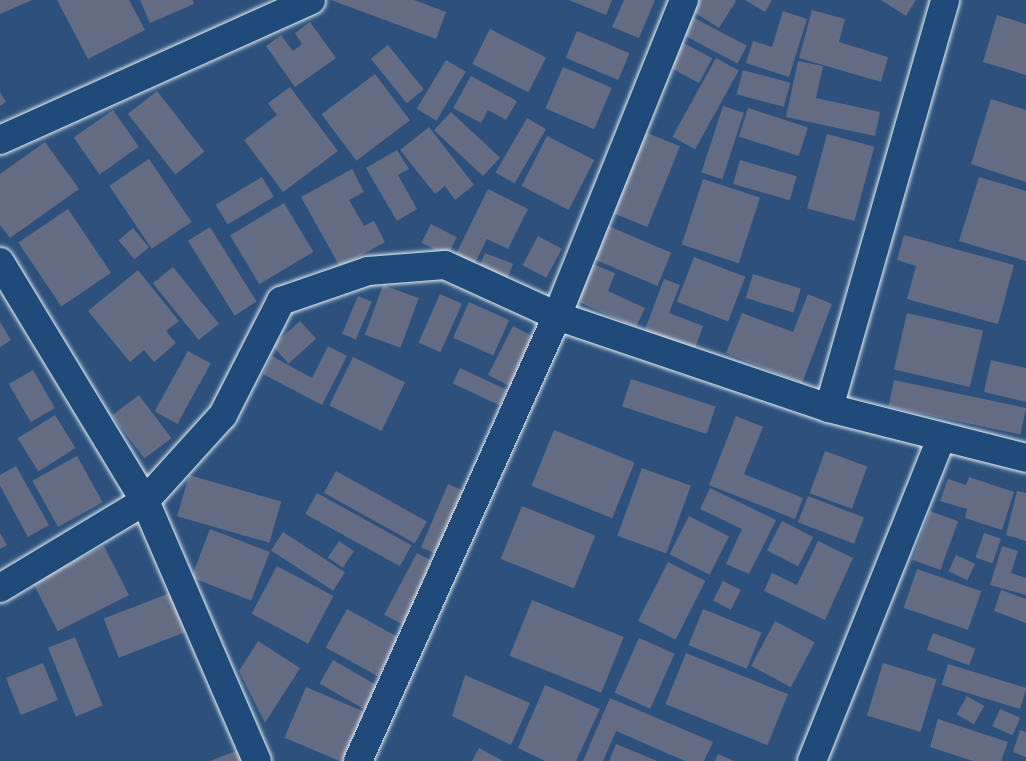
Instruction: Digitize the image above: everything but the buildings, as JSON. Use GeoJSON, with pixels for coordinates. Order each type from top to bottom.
{"type":"FeatureCollection","features":[{"type":"Feature","properties":{"kind":"street"},"geometry":{"type":"LineString","coordinates":[[0,140],[311,0]]}},
{"type":"Feature","properties":{"kind":"street"},"geometry":{"type":"LineString","coordinates":[[358,761],[557,316],[684,0]]}},
{"type":"Feature","properties":{"kind":"street"},"geometry":{"type":"LineString","coordinates":[[829,408],[945,0]]}},
{"type":"Feature","properties":{"kind":"street"},"geometry":{"type":"LineString","coordinates":[[0,261],[145,501],[256,761]]}},
{"type":"Feature","properties":{"kind":"street"},"geometry":{"type":"LineString","coordinates":[[0,588],[145,501],[223,415],[281,301],[368,271],[445,265],[557,316],[829,408],[1026,458]]}},
{"type":"Feature","properties":{"kind":"street"},"geometry":{"type":"LineString","coordinates":[[812,761],[941,438]]}}]}
